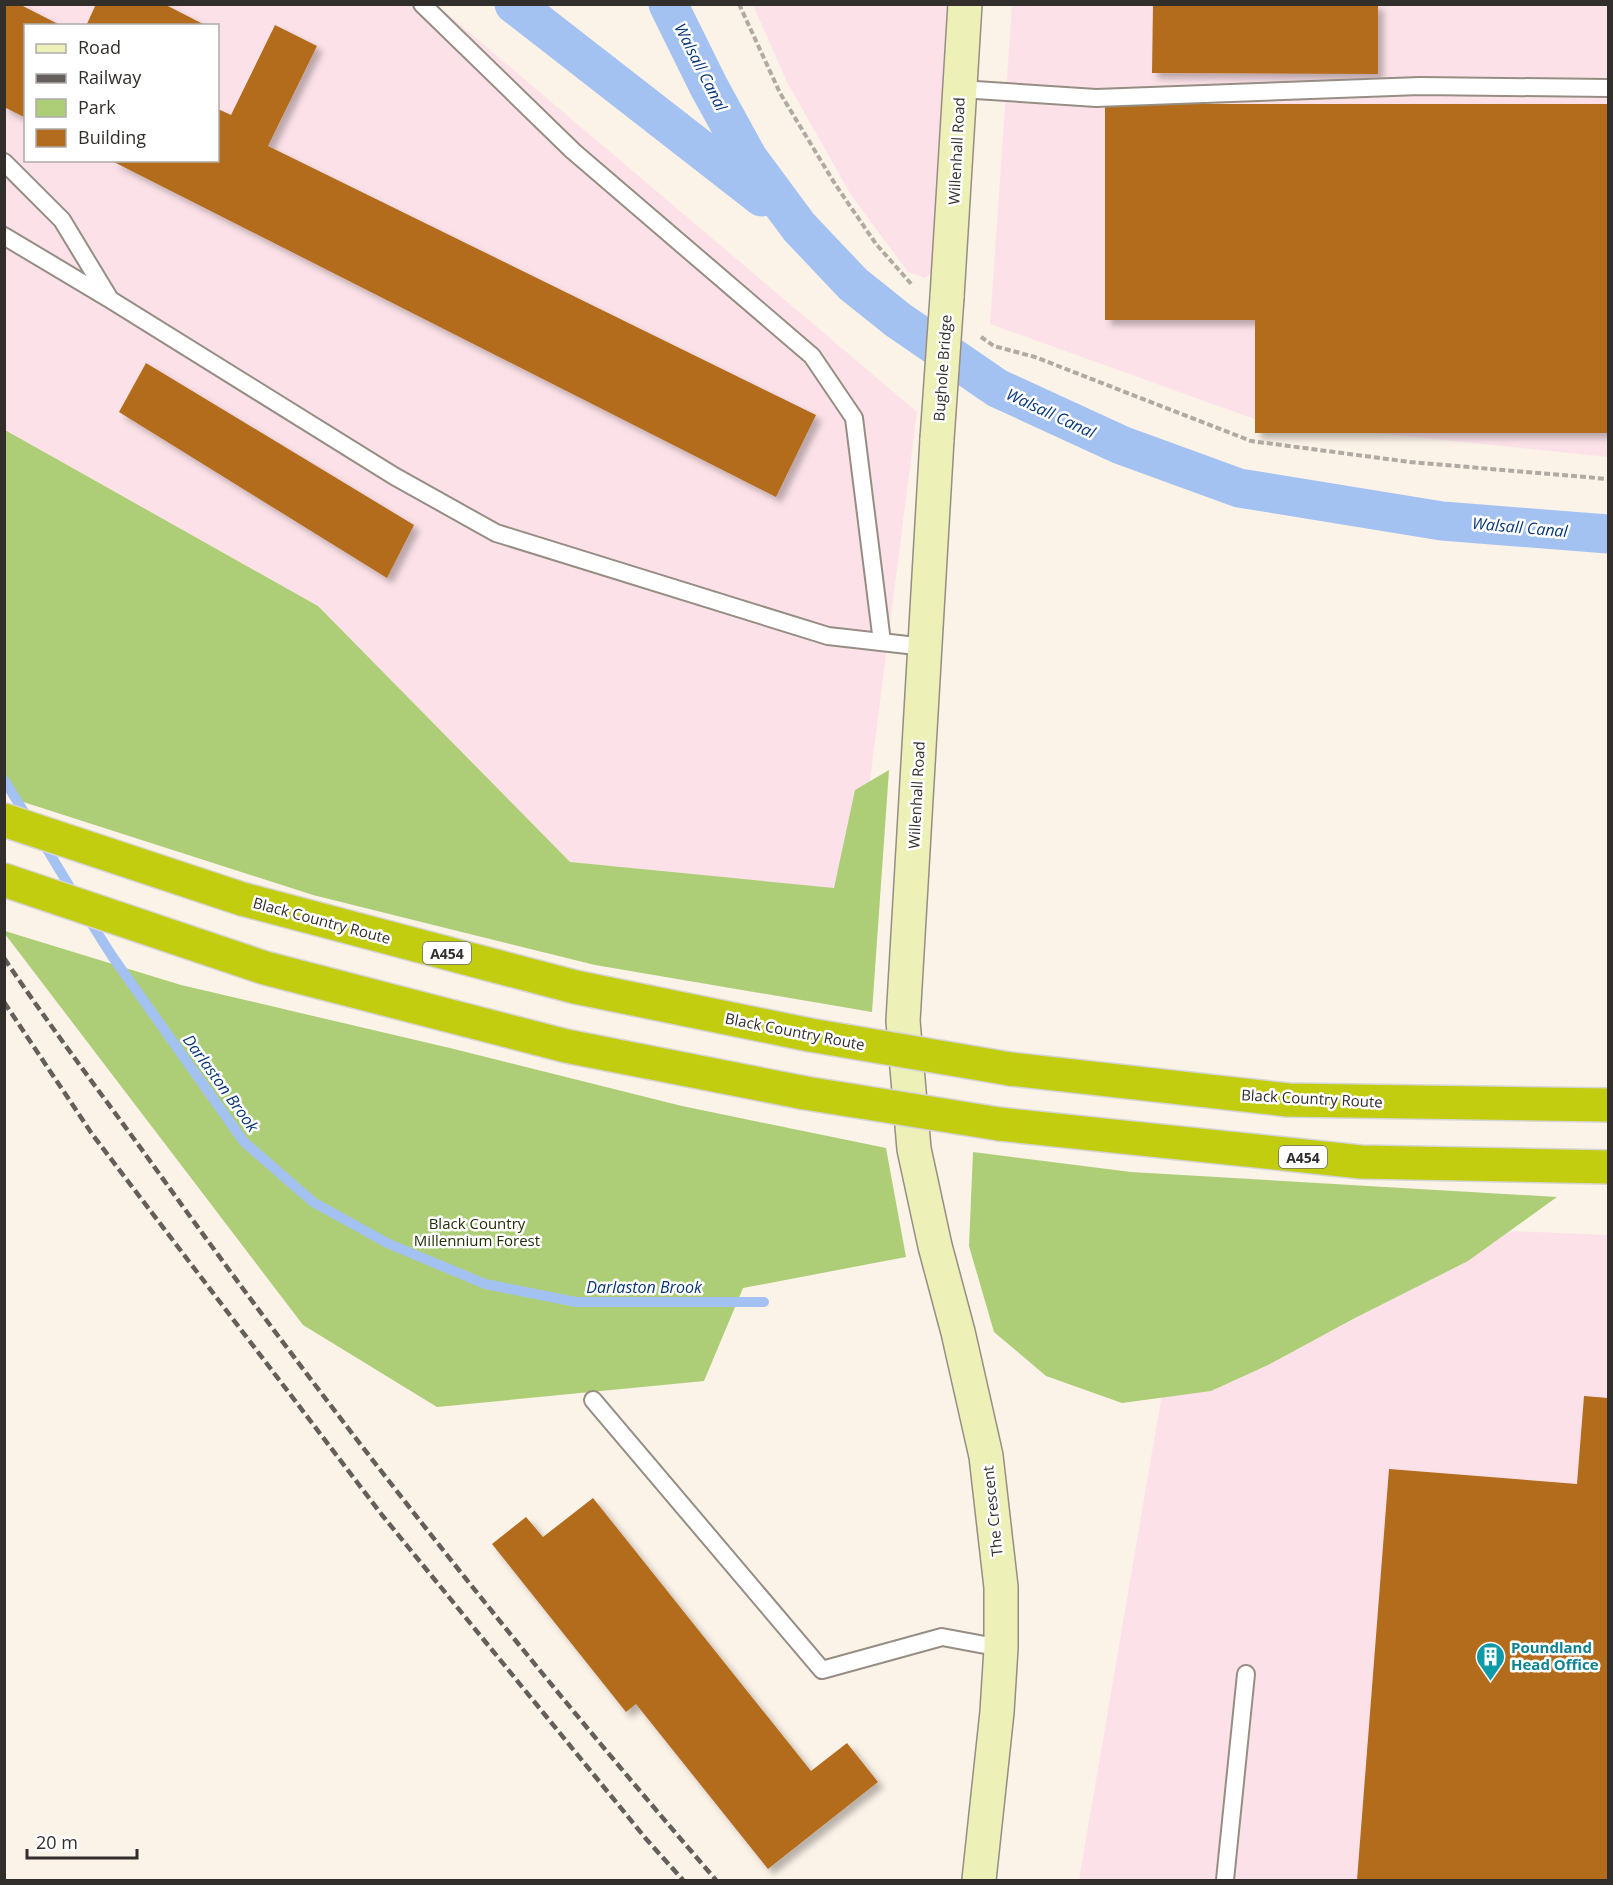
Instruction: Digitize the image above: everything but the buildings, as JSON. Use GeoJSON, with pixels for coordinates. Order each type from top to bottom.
{"type":"FeatureCollection","features":[{"type":"Feature","properties":{"kind":"highway","name":"Black Country Route"},"geometry":{"type":"LineString","coordinates":[[4,820],[242,899],[575,987],[810,1035],[1010,1070],[1288,1100],[1608,1105]]}},
{"type":"Feature","properties":{"kind":"highway","name":"A454"},"geometry":{"type":"LineString","coordinates":[[4,880],[265,968],[566,1046],[805,1093],[999,1124],[1361,1162],[1608,1167]]}},
{"type":"Feature","properties":{"kind":"street","name":"Willenhall Road"},"geometry":{"type":"LineString","coordinates":[[932,294],[960,89],[965,4]]}},
{"type":"Feature","properties":{"kind":"street","name":"Bughole Bridge"},"geometry":{"type":"LineString","coordinates":[[932,294],[937,439]]}},
{"type":"Feature","properties":{"kind":"street","name":"Willenhall Road"},"geometry":{"type":"LineString","coordinates":[[914,1149],[903,1021],[937,439]]}},
{"type":"Feature","properties":{"kind":"street","name":"The Crescent"},"geometry":{"type":"LineString","coordinates":[[914,1149],[986,1456],[1001,1587],[1001,1648],[997,1712],[979,1881]]}},
{"type":"Feature","properties":{"kind":"lane"},"geometry":{"type":"LineString","coordinates":[[422,4],[573,151],[812,356],[854,418],[882,642]]}},
{"type":"Feature","properties":{"kind":"lane"},"geometry":{"type":"LineString","coordinates":[[960,89],[1096,98],[1420,86],[1608,88]]}},
{"type":"Feature","properties":{"kind":"lane"},"geometry":{"type":"LineString","coordinates":[[4,162],[62,220],[111,300]]}},
{"type":"Feature","properties":{"kind":"lane"},"geometry":{"type":"LineString","coordinates":[[4,236],[394,476],[496,533],[828,636],[925,647]]}},
{"type":"Feature","properties":{"kind":"lane"},"geometry":{"type":"LineString","coordinates":[[593,1400],[822,1670],[942,1637],[1001,1648]]}},
{"type":"Feature","properties":{"kind":"lane"},"geometry":{"type":"LineString","coordinates":[[1225,1881],[1245,1674]]}},
{"type":"Feature","properties":{"kind":"path"},"geometry":{"type":"LineString","coordinates":[[739,4],[780,93],[829,174],[876,244],[932,294]]}},
{"type":"Feature","properties":{"kind":"path"},"geometry":{"type":"LineString","coordinates":[[976,334],[994,346],[1035,357],[1251,441],[1410,462],[1608,479]]}},
{"type":"Feature","properties":{"kind":"shaded area"},"geometry":{"type":"Polygon","coordinates":[[[5,5],[437,5],[917,412],[856,890],[556,878],[318,606],[5,430],[5,5]]]}},
{"type":"Feature","properties":{"kind":"shaded area"},"geometry":{"type":"Polygon","coordinates":[[[753,5],[954,5],[933,271],[925,278],[908,272],[851,195],[787,82],[753,5]]]}},
{"type":"Feature","properties":{"kind":"shaded area"},"geometry":{"type":"Polygon","coordinates":[[[1012,5],[1608,5],[1608,457],[1260,421],[990,324],[1012,5]]]}},
{"type":"Feature","properties":{"kind":"shaded area"},"geometry":{"type":"Polygon","coordinates":[[[1192,1218],[1608,1235],[1608,1880],[1079,1880],[1192,1218]]]}},
{"type":"Feature","properties":{"kind":"green space"},"geometry":{"type":"Polygon","coordinates":[[[5,430],[318,606],[570,862],[834,888],[855,790],[889,770],[872,1012],[595,965],[313,895],[17,800],[4,780],[5,430]]]}},
{"type":"Feature","properties":{"kind":"green space","name":"Black Country Millennium Forest"},"geometry":{"type":"Polygon","coordinates":[[[5,931],[181,985],[454,1049],[682,1106],[886,1148],[906,1257],[743,1288],[704,1381],[437,1407],[303,1325],[5,934],[5,931]]]}},
{"type":"Feature","properties":{"kind":"green space"},"geometry":{"type":"Polygon","coordinates":[[[973,1152],[1131,1172],[1557,1197],[1468,1261],[1268,1365],[1211,1391],[1122,1403],[1046,1376],[994,1332],[969,1246],[973,1152]]]}},
{"type":"Feature","properties":{"kind":"waterway"},"geometry":{"type":"LineString","coordinates":[[514,4],[762,197]]}},
{"type":"Feature","properties":{"kind":"waterway","name":"Walsall Canal"},"geometry":{"type":"LineString","coordinates":[[668,4],[709,87],[748,158],[799,227],[853,284],[898,320],[997,388],[1121,445],[1239,488],[1442,521],[1608,534]]}},
{"type":"Feature","properties":{"kind":"waterway","name":"Darlaston Brook"},"geometry":{"type":"LineString","coordinates":[[4,780],[29,820]]}},
{"type":"Feature","properties":{"kind":"waterway","name":"Darlaston Brook"},"geometry":{"type":"LineString","coordinates":[[42,841],[76,897]]}},
{"type":"Feature","properties":{"kind":"waterway","name":"Darlaston Brook"},"geometry":{"type":"LineString","coordinates":[[88,918],[112,956],[244,1142],[313,1202],[387,1243],[485,1284],[576,1302],[764,1302]]}},
{"type":"Feature","properties":{"kind":"railway"},"geometry":{"type":"LineString","coordinates":[[4,958],[291,1354],[499,1621],[716,1880]]}},
{"type":"Feature","properties":{"kind":"railway"},"geometry":{"type":"LineString","coordinates":[[4,1002],[92,1134],[382,1515],[647,1840],[683,1880]]}},
{"type":"Feature","properties":{"kind":"place","name":"Poundland Head Office"},"geometry":{"type":"Point","coordinates":[1490,1682]}}]}
